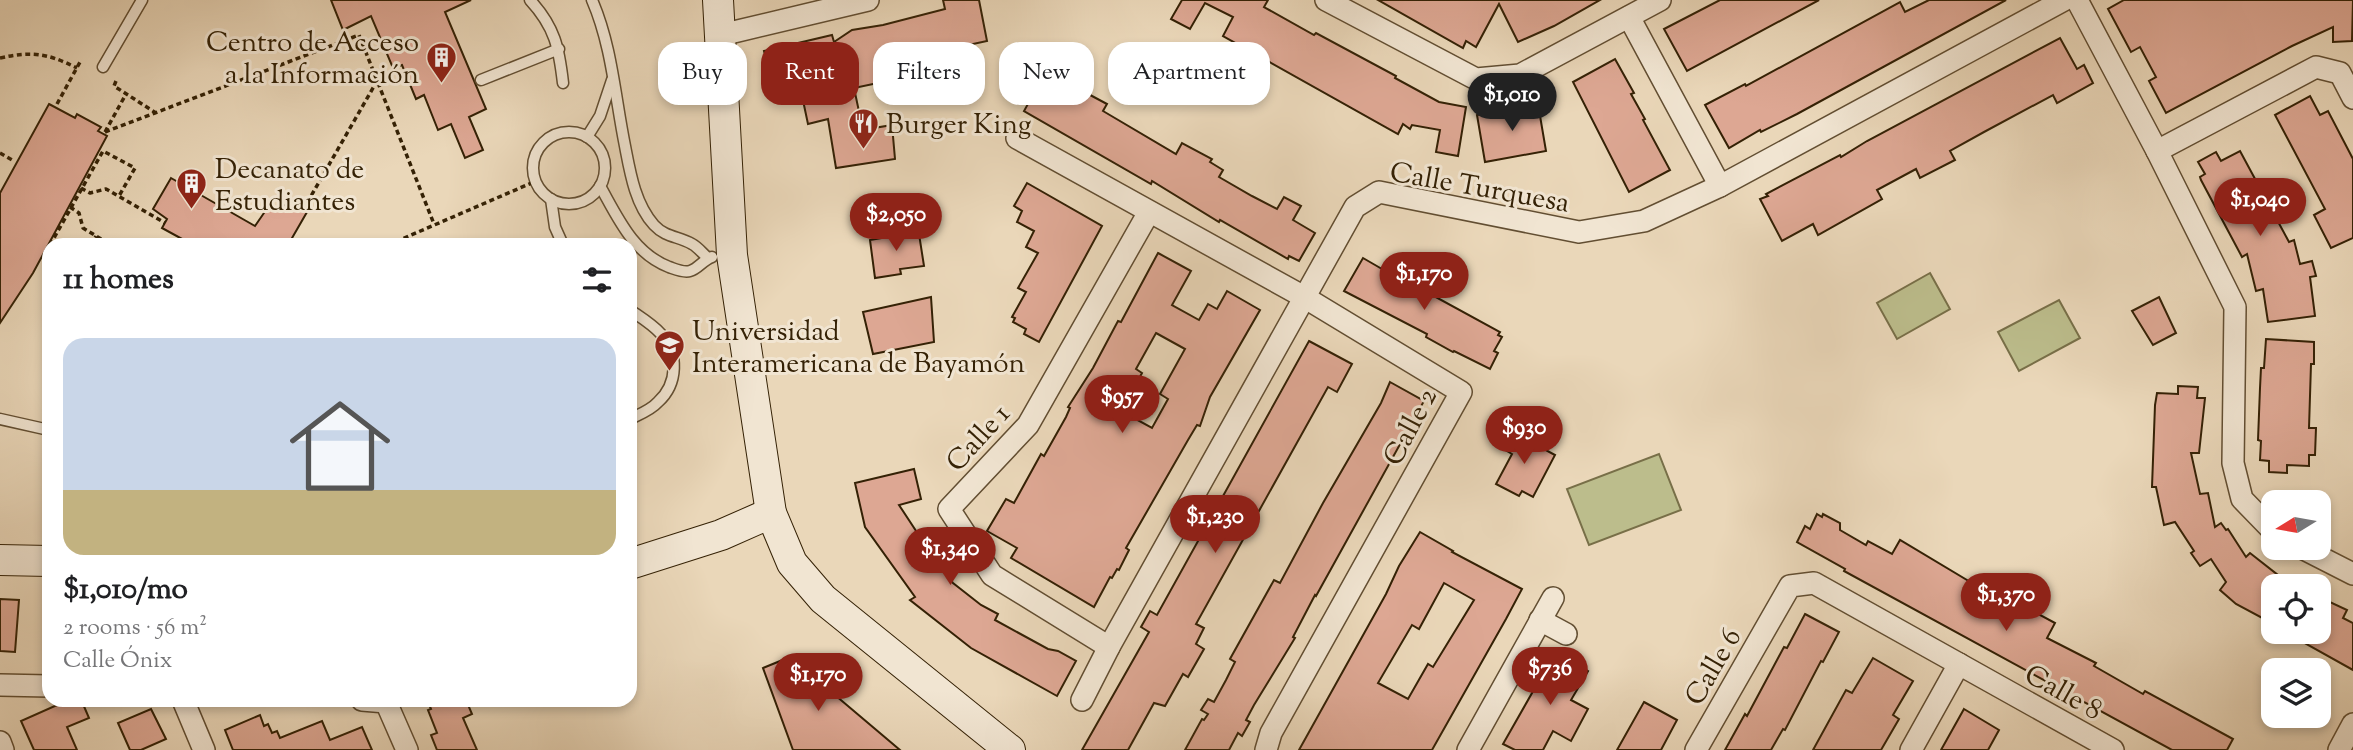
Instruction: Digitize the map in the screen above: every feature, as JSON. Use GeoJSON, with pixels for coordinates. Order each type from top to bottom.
{"type":"FeatureCollection","features":[{"type":"Feature","properties":{"kind":"street"},"geometry":{"type":"LineString","coordinates":[[718,0],[721,35],[720,257],[771,513],[792,563],[823,599],[1010,750]]}},
{"type":"Feature","properties":{"kind":"street"},"geometry":{"type":"LineString","coordinates":[[721,35],[868,0]]}},
{"type":"Feature","properties":{"kind":"street"},"geometry":{"type":"LineString","coordinates":[[1326,0],[1476,79],[1520,75],[1660,0]]}},
{"type":"Feature","properties":{"kind":"street","name":"Calle Turquesa"},"geometry":{"type":"LineString","coordinates":[[1082,700],[1355,206],[1379,192],[1579,232],[1644,221],[1720,186],[2064,0]]}},
{"type":"Feature","properties":{"kind":"street"},"geometry":{"type":"LineString","coordinates":[[2077,0],[2235,307],[2233,463],[2242,499],[2261,519]]}},
{"type":"Feature","properties":{"kind":"street"},"geometry":{"type":"LineString","coordinates":[[1629,17],[1720,186]]}},
{"type":"Feature","properties":{"kind":"street"},"geometry":{"type":"LineString","coordinates":[[2157,151],[2316,67],[2340,73],[2353,98]]}},
{"type":"Feature","properties":{"kind":"street","name":"Calle 2"},"geometry":{"type":"LineString","coordinates":[[1017,138],[1304,297],[1461,392],[1271,733],[1266,750]]}},
{"type":"Feature","properties":{"kind":"street","name":"Calle 1"},"geometry":{"type":"LineString","coordinates":[[1109,647],[992,575],[949,509],[1028,425],[1149,212]]}},
{"type":"Feature","properties":{"kind":"street"},"geometry":{"type":"LineString","coordinates":[[637,562],[721,535],[771,513]]}},
{"type":"Feature","properties":{"kind":"street"},"geometry":{"type":"LineString","coordinates":[[0,560],[42,561]]}},
{"type":"Feature","properties":{"kind":"street"},"geometry":{"type":"LineString","coordinates":[[2326,560],[2353,574]]}},
{"type":"Feature","properties":{"kind":"street","name":"Calle 8"},"geometry":{"type":"LineString","coordinates":[[1776,611],[1790,586],[1814,583],[2113,750]]}},
{"type":"Feature","properties":{"kind":"street"},"geometry":{"type":"LineString","coordinates":[[1468,750],[1553,598]]}},
{"type":"Feature","properties":{"kind":"street","name":"Calle 6"},"geometry":{"type":"LineString","coordinates":[[1696,750],[1776,611]]}},
{"type":"Feature","properties":{"kind":"street"},"geometry":{"type":"LineString","coordinates":[[1540,620],[1566,634]]}},
{"type":"Feature","properties":{"kind":"street"},"geometry":{"type":"LineString","coordinates":[[1911,750],[1959,664]]}},
{"type":"Feature","properties":{"kind":"street"},"geometry":{"type":"LineString","coordinates":[[0,685],[42,686]]}},
{"type":"Feature","properties":{"kind":"street"},"geometry":{"type":"LineString","coordinates":[[186,707],[204,750]]}},
{"type":"Feature","properties":{"kind":"street"},"geometry":{"type":"LineString","coordinates":[[388,707],[407,750]]}},
{"type":"Feature","properties":{"kind":"street"},"geometry":{"type":"LineString","coordinates":[[2339,750],[2353,724]]}},
{"type":"Feature","properties":{"kind":"street"},"geometry":{"type":"LineString","coordinates":[[0,742],[3,750]]}},
{"type":"Feature","properties":{"kind":"lane"},"geometry":{"type":"LineString","coordinates":[[103,67],[142,0]]}},
{"type":"Feature","properties":{"kind":"lane"},"geometry":{"type":"LineString","coordinates":[[530,0],[551,28],[559,48],[563,83]]}},
{"type":"Feature","properties":{"kind":"lane"},"geometry":{"type":"LineString","coordinates":[[592,0],[601,22],[630,170],[646,214],[665,234],[720,257]]}},
{"type":"Feature","properties":{"kind":"lane"},"geometry":{"type":"LineString","coordinates":[[481,80],[559,48]]}},
{"type":"Feature","properties":{"kind":"lane"},"geometry":{"type":"LineString","coordinates":[[587,137],[600,116],[613,77]]}},
{"type":"Feature","properties":{"kind":"lane"},"geometry":{"type":"LineString","coordinates":[[569,132],[587,137],[600,150],[604,162],[600,186],[581,202],[569,204],[546,196],[534,175],[538,150],[556,134],[569,132]]}},
{"type":"Feature","properties":{"kind":"lane"},"geometry":{"type":"LineString","coordinates":[[600,186],[630,238]]}},
{"type":"Feature","properties":{"kind":"lane"},"geometry":{"type":"LineString","coordinates":[[551,199],[555,227],[560,238]]}},
{"type":"Feature","properties":{"kind":"lane"},"geometry":{"type":"LineString","coordinates":[[637,247],[661,264],[684,272],[692,271],[720,257]]}},
{"type":"Feature","properties":{"kind":"lane"},"geometry":{"type":"LineString","coordinates":[[637,315],[660,333],[670,345],[675,366],[673,378],[661,400],[637,415]]}},
{"type":"Feature","properties":{"kind":"lane"},"geometry":{"type":"LineString","coordinates":[[0,419],[42,428]]}},
{"type":"Feature","properties":{"kind":"path"},"geometry":{"type":"LineString","coordinates":[[126,94],[104,132],[359,35],[434,224]]}},
{"type":"Feature","properties":{"kind":"path"},"geometry":{"type":"LineString","coordinates":[[0,58],[31,53],[44,54],[77,68]]}},
{"type":"Feature","properties":{"kind":"path"},"geometry":{"type":"LineString","coordinates":[[57,104],[80,62]]}},
{"type":"Feature","properties":{"kind":"path"},"geometry":{"type":"LineString","coordinates":[[116,81],[114,86],[156,113]]}},
{"type":"Feature","properties":{"kind":"path"},"geometry":{"type":"LineString","coordinates":[[303,210],[377,81]]}},
{"type":"Feature","properties":{"kind":"path"},"geometry":{"type":"LineString","coordinates":[[53,238],[103,151],[135,169],[119,196]]}},
{"type":"Feature","properties":{"kind":"path"},"geometry":{"type":"LineString","coordinates":[[0,153],[14,161]]}},
{"type":"Feature","properties":{"kind":"path"},"geometry":{"type":"LineString","coordinates":[[403,238],[537,181]]}},
{"type":"Feature","properties":{"kind":"path"},"geometry":{"type":"LineString","coordinates":[[81,188],[90,193],[106,189],[165,223]]}},
{"type":"Feature","properties":{"kind":"path"},"geometry":{"type":"LineString","coordinates":[[70,207],[79,213],[83,228],[99,238]]}},
{"type":"Feature","properties":{"kind":"green space"},"geometry":{"type":"Polygon","coordinates":[[[1930,273],[1950,309],[1897,339],[1877,303],[1930,273]]]}},
{"type":"Feature","properties":{"kind":"green space"},"geometry":{"type":"Polygon","coordinates":[[[2059,300],[2080,338],[2019,371],[1998,332],[2059,300]]]}},
{"type":"Feature","properties":{"kind":"green space"},"geometry":{"type":"Polygon","coordinates":[[[1659,454],[1681,510],[1589,545],[1567,489],[1659,454]]]}},
{"type":"Feature","properties":{"kind":"building","name":"Centro de Acceso a la Información"},"geometry":{"type":"Polygon","coordinates":[[[331,0],[471,0],[445,12],[486,109],[469,117],[483,150],[465,158],[451,124],[438,130],[424,95],[416,99],[402,65],[393,68],[371,16],[343,30],[331,0]]]}},
{"type":"Feature","properties":{"kind":"building"},"geometry":{"type":"Polygon","coordinates":[[[943,0],[979,0],[987,41],[873,42],[873,84],[859,87],[859,42],[834,42],[852,30],[945,9],[943,0]]]}},
{"type":"Feature","properties":{"kind":"building"},"geometry":{"type":"Polygon","coordinates":[[[1182,0],[1268,0],[1264,7],[1314,35],[1316,33],[1439,102],[1466,107],[1458,156],[1436,152],[1440,130],[1412,125],[1410,129],[1403,124],[1398,134],[1270,62],[1270,42],[1234,42],[1223,36],[1233,17],[1205,3],[1190,29],[1171,19],[1182,0]]]}},
{"type":"Feature","properties":{"kind":"building"},"geometry":{"type":"Polygon","coordinates":[[[1378,0],[1600,0],[1554,26],[1518,42],[1499,4],[1476,47],[1466,41],[1463,48],[1378,0]]]}},
{"type":"Feature","properties":{"kind":"building"},"geometry":{"type":"Polygon","coordinates":[[[1720,0],[1819,0],[1687,71],[1664,29],[1720,0]]]}},
{"type":"Feature","properties":{"kind":"building"},"geometry":{"type":"Polygon","coordinates":[[[1929,0],[2006,0],[1729,148],[1705,105],[1745,84],[1746,86],[1900,2],[1905,12],[1929,0]]]}},
{"type":"Feature","properties":{"kind":"building"},"geometry":{"type":"Polygon","coordinates":[[[2124,0],[2353,0],[2352,41],[2333,42],[2333,27],[2166,113],[2149,81],[2156,77],[2140,47],[2131,52],[2108,9],[2124,0]]]}},
{"type":"Feature","properties":{"kind":"building"},"geometry":{"type":"Polygon","coordinates":[[[832,35],[834,42],[802,42],[832,35]]]}},
{"type":"Feature","properties":{"kind":"building"},"geometry":{"type":"Polygon","coordinates":[[[2060,38],[2077,69],[2084,65],[2093,83],[2057,103],[2053,95],[1984,132],[1950,151],[1955,160],[1920,178],[1916,169],[1877,190],[1882,199],[1818,235],[1813,224],[1782,241],[1760,199],[1768,196],[1766,194],[1840,155],[1841,157],[2060,38]]]}},
{"type":"Feature","properties":{"kind":"building"},"geometry":{"type":"Polygon","coordinates":[[[1615,59],[1670,170],[1629,192],[1573,82],[1615,59]]]}},
{"type":"Feature","properties":{"kind":"building"},"geometry":{"type":"Polygon","coordinates":[[[2310,96],[2320,115],[2328,111],[2353,159],[2353,238],[2331,248],[2314,215],[2325,209],[2275,115],[2310,96]]]}},
{"type":"Feature","properties":{"kind":"building"},"geometry":{"type":"Polygon","coordinates":[[[1094,97],[1107,104],[1103,111],[1176,154],[1182,143],[1212,159],[1210,162],[1223,170],[1219,177],[1252,196],[1277,209],[1284,197],[1301,206],[1293,220],[1315,233],[1299,261],[1289,256],[1288,259],[1024,111],[1027,105],[1094,105],[1094,97]]]}},
{"type":"Feature","properties":{"kind":"building"},"geometry":{"type":"Polygon","coordinates":[[[49,104],[75,118],[77,114],[101,127],[98,131],[107,136],[52,238],[42,238],[42,256],[0,323],[0,193],[49,104]]]}},
{"type":"Feature","properties":{"kind":"building"},"geometry":{"type":"Polygon","coordinates":[[[1538,104],[1546,151],[1485,162],[1477,115],[1538,104]]]}},
{"type":"Feature","properties":{"kind":"building"},"geometry":{"type":"Polygon","coordinates":[[[804,105],[858,105],[861,121],[866,121],[868,129],[892,125],[895,159],[836,168],[828,119],[808,124],[804,105]]]}},
{"type":"Feature","properties":{"kind":"building"},"geometry":{"type":"Polygon","coordinates":[[[2240,151],[2289,242],[2294,240],[2300,264],[2312,261],[2316,276],[2310,277],[2315,316],[2268,322],[2263,289],[2256,291],[2247,254],[2242,257],[2201,180],[2200,177],[2205,174],[2198,162],[2216,152],[2221,161],[2240,151]]]}},
{"type":"Feature","properties":{"kind":"building","name":"Decanato de Estudiantes"},"geometry":{"type":"Polygon","coordinates":[[[171,178],[255,226],[266,210],[293,203],[307,212],[292,238],[180,238],[162,228],[167,219],[153,209],[171,178]]]}},
{"type":"Feature","properties":{"kind":"building"},"geometry":{"type":"Polygon","coordinates":[[[1027,183],[1102,226],[1039,342],[1024,334],[1026,329],[1013,322],[1015,318],[1012,317],[1026,292],[1018,288],[1038,253],[1026,247],[1034,231],[1017,222],[1022,211],[1014,206],[1027,183]]]}},
{"type":"Feature","properties":{"kind":"building"},"geometry":{"type":"Polygon","coordinates":[[[913,228],[914,234],[919,234],[924,266],[900,269],[901,274],[875,278],[870,240],[888,237],[887,232],[913,228]]]}},
{"type":"Feature","properties":{"kind":"building"},"geometry":{"type":"Polygon","coordinates":[[[1158,253],[1191,271],[1172,305],[1199,320],[1208,304],[1217,309],[1227,291],[1260,310],[1210,397],[1200,426],[1197,425],[1188,440],[1126,548],[1129,550],[1119,570],[1110,577],[1094,607],[1011,558],[1017,548],[987,531],[1006,499],[1014,503],[1041,454],[1044,456],[1066,417],[1070,408],[1068,407],[1118,321],[1121,322],[1158,253]],[[1156,333],[1136,369],[1142,373],[1121,411],[1152,428],[1168,399],[1160,394],[1185,349],[1156,333]]]}},
{"type":"Feature","properties":{"kind":"building"},"geometry":{"type":"Polygon","coordinates":[[[1363,258],[1382,269],[1385,264],[1434,290],[1432,295],[1500,332],[1498,335],[1502,337],[1494,351],[1498,353],[1490,369],[1453,352],[1426,337],[1427,334],[1344,291],[1363,258]]]}},
{"type":"Feature","properties":{"kind":"building"},"geometry":{"type":"Polygon","coordinates":[[[931,297],[934,342],[873,354],[863,312],[931,297]]]}},
{"type":"Feature","properties":{"kind":"building"},"geometry":{"type":"Polygon","coordinates":[[[2159,297],[2176,333],[2153,345],[2132,311],[2159,297]]]}},
{"type":"Feature","properties":{"kind":"building"},"geometry":{"type":"Polygon","coordinates":[[[2266,339],[2314,342],[2309,428],[2316,428],[2315,455],[2309,455],[2309,466],[2287,465],[2287,473],[2269,472],[2269,461],[2260,460],[2260,388],[2266,339]]]}},
{"type":"Feature","properties":{"kind":"building"},"geometry":{"type":"Polygon","coordinates":[[[1309,341],[1352,364],[1337,392],[1328,387],[1196,624],[1204,628],[1196,644],[1204,649],[1188,677],[1183,674],[1165,706],[1154,703],[1128,750],[1082,750],[1149,632],[1141,627],[1150,611],[1157,615],[1309,341]]]}},
{"type":"Feature","properties":{"kind":"building"},"geometry":{"type":"Polygon","coordinates":[[[1390,382],[1424,401],[1315,595],[1293,637],[1295,638],[1254,705],[1246,720],[1250,722],[1242,736],[1238,733],[1229,750],[1185,750],[1202,719],[1208,714],[1201,710],[1208,699],[1214,702],[1235,662],[1230,659],[1274,580],[1280,583],[1381,403],[1390,382]]]}},
{"type":"Feature","properties":{"kind":"building"},"geometry":{"type":"Polygon","coordinates":[[[2178,386],[2198,387],[2197,398],[2205,398],[2199,453],[2191,453],[2200,494],[2208,493],[2215,527],[2221,523],[2246,557],[2250,553],[2277,574],[2261,574],[2261,617],[2236,604],[2220,590],[2226,582],[2211,559],[2200,566],[2191,553],[2194,551],[2175,522],[2164,525],[2156,487],[2152,487],[2155,405],[2157,393],[2178,394],[2178,386]]]}},
{"type":"Feature","properties":{"kind":"building"},"geometry":{"type":"Polygon","coordinates":[[[1510,431],[1555,455],[1533,497],[1522,491],[1519,496],[1496,484],[1512,454],[1502,448],[1510,431]]]}},
{"type":"Feature","properties":{"kind":"building"},"geometry":{"type":"Polygon","coordinates":[[[914,469],[921,499],[899,505],[926,546],[924,548],[953,583],[981,605],[998,614],[995,620],[1076,661],[1057,696],[971,648],[910,600],[915,597],[865,527],[855,483],[914,469]]]}},
{"type":"Feature","properties":{"kind":"building"},"geometry":{"type":"Polygon","coordinates":[[[1817,514],[1822,517],[1823,514],[1840,523],[1840,530],[1866,545],[1868,541],[1892,554],[1900,540],[2002,601],[2005,596],[2055,623],[2047,638],[2096,663],[2094,666],[2143,694],[2145,691],[2233,739],[2227,750],[2172,750],[1844,571],[1845,569],[1797,542],[1805,526],[1810,529],[1817,514]]]}},
{"type":"Feature","properties":{"kind":"building"},"geometry":{"type":"Polygon","coordinates":[[[1420,532],[1522,589],[1432,750],[1299,750],[1386,594],[1420,532]],[[1444,583],[1419,629],[1412,625],[1378,683],[1408,699],[1428,664],[1433,667],[1474,600],[1444,583]]]}},
{"type":"Feature","properties":{"kind":"building"},"geometry":{"type":"Polygon","coordinates":[[[0,599],[19,600],[15,652],[0,651],[0,599]]]}},
{"type":"Feature","properties":{"kind":"building"},"geometry":{"type":"Polygon","coordinates":[[[2331,602],[2347,610],[2343,618],[2353,623],[2353,670],[2306,644],[2331,644],[2331,602]]]}},
{"type":"Feature","properties":{"kind":"building"},"geometry":{"type":"Polygon","coordinates":[[[1805,614],[1839,632],[1785,730],[1783,729],[1771,750],[1725,750],[1745,714],[1747,716],[1784,647],[1787,648],[1805,614]]]}},
{"type":"Feature","properties":{"kind":"building"},"geometry":{"type":"Polygon","coordinates":[[[1554,652],[1588,671],[1571,700],[1588,709],[1571,741],[1553,731],[1543,750],[1515,750],[1503,744],[1554,652]]]}},
{"type":"Feature","properties":{"kind":"building"},"geometry":{"type":"Polygon","coordinates":[[[790,657],[900,750],[793,750],[763,668],[790,657]]]}},
{"type":"Feature","properties":{"kind":"building"},"geometry":{"type":"Polygon","coordinates":[[[1873,658],[1913,681],[1893,715],[1899,719],[1881,750],[1813,750],[1846,690],[1852,693],[1873,658]]]}},
{"type":"Feature","properties":{"kind":"building"},"geometry":{"type":"Polygon","coordinates":[[[1644,702],[1677,720],[1661,750],[1617,750],[1644,702]]]}},
{"type":"Feature","properties":{"kind":"building"},"geometry":{"type":"Polygon","coordinates":[[[52,707],[84,707],[89,718],[67,727],[77,750],[34,750],[21,721],[52,707]]]}},
{"type":"Feature","properties":{"kind":"building"},"geometry":{"type":"Polygon","coordinates":[[[430,707],[469,707],[472,714],[463,718],[477,750],[437,750],[431,735],[437,733],[428,710],[430,707]]]}},
{"type":"Feature","properties":{"kind":"building"},"geometry":{"type":"Polygon","coordinates":[[[151,709],[166,739],[141,750],[130,750],[118,723],[151,709]]]}},
{"type":"Feature","properties":{"kind":"building"},"geometry":{"type":"Polygon","coordinates":[[[1964,709],[1999,730],[1988,750],[1941,750],[1964,709]]]}},
{"type":"Feature","properties":{"kind":"building"},"geometry":{"type":"Polygon","coordinates":[[[260,715],[264,726],[268,724],[272,733],[277,731],[280,738],[322,721],[330,740],[362,727],[372,750],[233,750],[225,730],[260,715]]]}},
{"type":"Feature","properties":{"kind":"place","name":"Centro de Acceso a la Información"},"geometry":{"type":"Point","coordinates":[442,84]}},
{"type":"Feature","properties":{"kind":"place","name":"Burger King"},"geometry":{"type":"Point","coordinates":[863,150]}},
{"type":"Feature","properties":{"kind":"place","name":"Decanato de Estudiantes"},"geometry":{"type":"Point","coordinates":[192,211]}},
{"type":"Feature","properties":{"kind":"place","name":"Universidad Interamericana de Bayamón"},"geometry":{"type":"Point","coordinates":[669,373]}}]}
